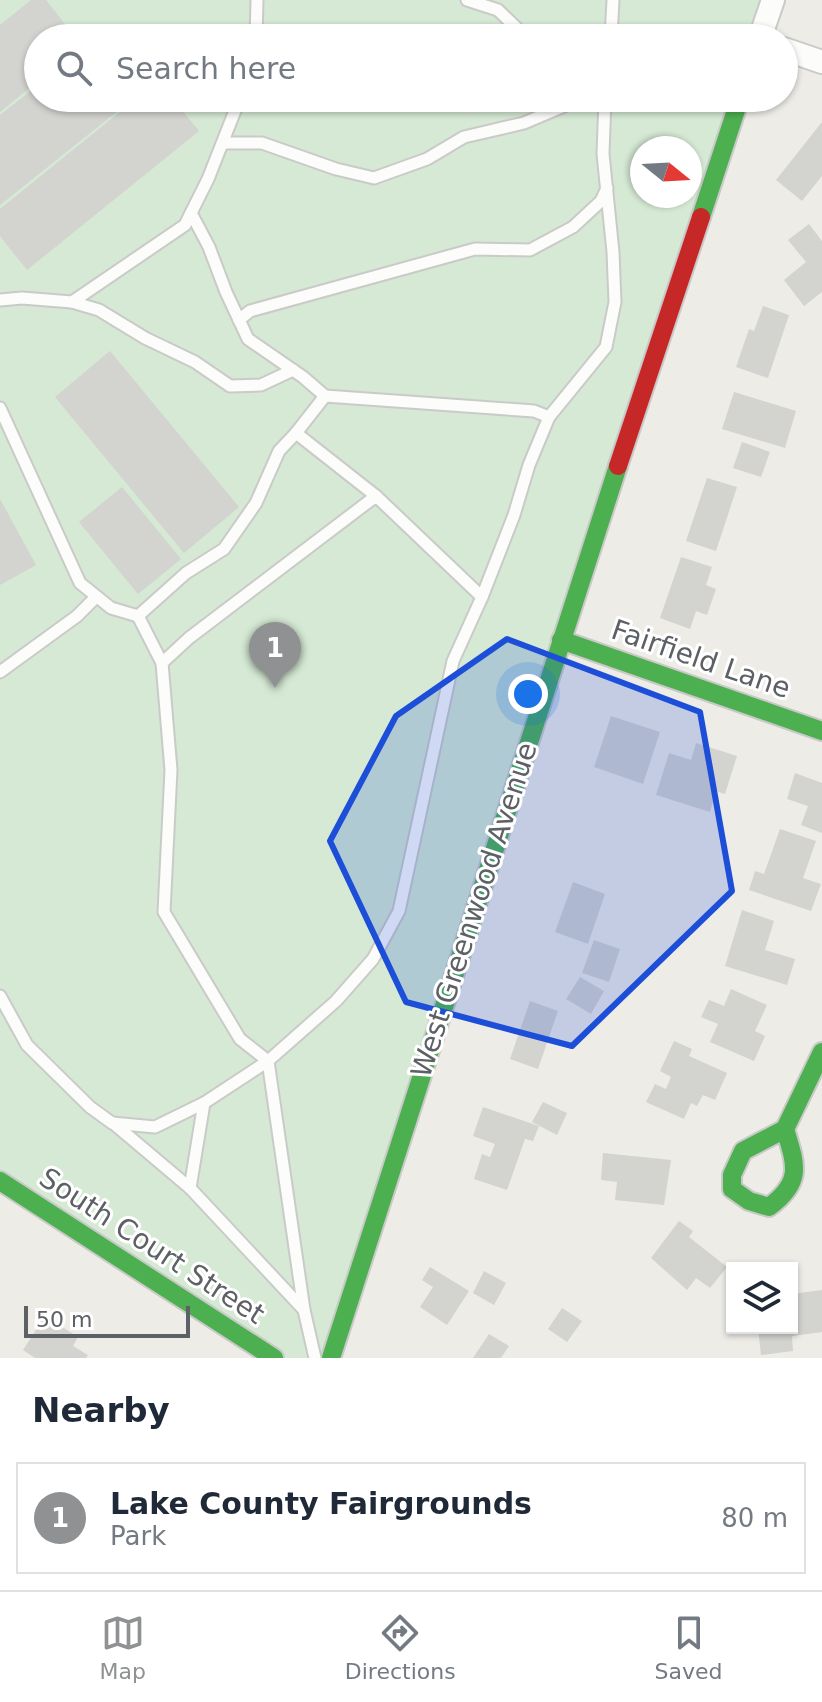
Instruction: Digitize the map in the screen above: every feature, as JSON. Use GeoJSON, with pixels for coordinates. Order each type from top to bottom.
{"type":"FeatureCollection","features":[{"type":"Feature","properties":{"kind":"street"},"geometry":{"type":"LineString","coordinates":[[765,24],[773,0]]}},
{"type":"Feature","properties":{"kind":"street"},"geometry":{"type":"LineString","coordinates":[[798,54],[822,62]]}},
{"type":"Feature","properties":{"kind":"street","name":"West Greenwood Avenue"},"geometry":{"type":"LineString","coordinates":[[331,1358],[734,112]]}},
{"type":"Feature","properties":{"kind":"street","name":"Fairfield Lane"},"geometry":{"type":"LineString","coordinates":[[561,640],[822,731]]}},
{"type":"Feature","properties":{"kind":"street"},"geometry":{"type":"LineString","coordinates":[[785,1129],[822,1052]]}},
{"type":"Feature","properties":{"kind":"street","name":"South Court Street"},"geometry":{"type":"LineString","coordinates":[[0,1181],[274,1358]]}},
{"type":"Feature","properties":{"kind":"lane"},"geometry":{"type":"LineString","coordinates":[[256,24],[257,0]]}},
{"type":"Feature","properties":{"kind":"lane"},"geometry":{"type":"LineString","coordinates":[[467,0],[498,10],[512,24]]}},
{"type":"Feature","properties":{"kind":"lane"},"geometry":{"type":"LineString","coordinates":[[612,24],[613,0]]}},
{"type":"Feature","properties":{"kind":"lane"},"geometry":{"type":"LineString","coordinates":[[72,302],[185,225],[235,112]]}},
{"type":"Feature","properties":{"kind":"lane"},"geometry":{"type":"LineString","coordinates":[[223,143],[262,143],[336,169],[374,178],[427,159],[464,137],[524,123],[550,112]]}},
{"type":"Feature","properties":{"kind":"lane"},"geometry":{"type":"LineString","coordinates":[[112,1123],[155,1127],[204,1103],[268,1061],[336,1001],[373,959],[399,911],[453,661],[482,597],[549,417],[606,347],[615,302],[603,154],[604,112]]}},
{"type":"Feature","properties":{"kind":"lane"},"geometry":{"type":"LineString","coordinates":[[239,320],[250,311],[475,249],[530,250],[573,227],[601,201],[607,188]]}},
{"type":"Feature","properties":{"kind":"lane"},"geometry":{"type":"LineString","coordinates":[[191,213],[248,339],[325,396],[534,411],[549,417]]}},
{"type":"Feature","properties":{"kind":"lane"},"geometry":{"type":"LineString","coordinates":[[0,300],[22,298],[72,302],[99,310],[145,338],[195,362],[230,386],[261,385],[293,370]]}},
{"type":"Feature","properties":{"kind":"lane"},"geometry":{"type":"LineString","coordinates":[[138,616],[186,573],[224,549],[256,503],[279,451],[325,396]]}},
{"type":"Feature","properties":{"kind":"lane"},"geometry":{"type":"LineString","coordinates":[[0,408],[80,583],[111,608],[138,616],[162,663],[171,770],[164,912],[240,1039],[268,1061],[304,1310],[315,1358]]}},
{"type":"Feature","properties":{"kind":"lane"},"geometry":{"type":"LineString","coordinates":[[296,433],[376,496],[482,597]]}},
{"type":"Feature","properties":{"kind":"lane"},"geometry":{"type":"LineString","coordinates":[[162,663],[189,638],[376,496]]}},
{"type":"Feature","properties":{"kind":"lane"},"geometry":{"type":"LineString","coordinates":[[0,672],[77,616],[96,597]]}},
{"type":"Feature","properties":{"kind":"lane"},"geometry":{"type":"LineString","coordinates":[[0,996],[27,1045],[90,1107],[190,1188],[304,1310]]}},
{"type":"Feature","properties":{"kind":"lane"},"geometry":{"type":"LineString","coordinates":[[190,1188],[204,1103]]}},
{"type":"Feature","properties":{"kind":"highlighted area"},"geometry":{"type":"Polygon","coordinates":[[[507,639],[700,712],[732,891],[572,1046],[406,1002],[330,841],[396,716],[507,639]]]}},
{"type":"Feature","properties":{"kind":"green space"},"geometry":{"type":"Polygon","coordinates":[[[0,0],[775,0],[767,24],[24,24],[24,112],[738,112],[331,1358],[274,1358],[0,1181],[0,0]]]}},
{"type":"Feature","properties":{"kind":"building"},"geometry":{"type":"Polygon","coordinates":[[[31,0],[46,0],[65,24],[24,24],[24,92],[0,112],[0,25],[31,0]]]}},
{"type":"Feature","properties":{"kind":"building"},"geometry":{"type":"Polygon","coordinates":[[[24,96],[24,112],[116,112],[0,205],[0,115],[24,96]]]}},
{"type":"Feature","properties":{"kind":"building"},"geometry":{"type":"Polygon","coordinates":[[[120,112],[183,112],[199,131],[27,270],[0,236],[0,209],[120,112]]]}},
{"type":"Feature","properties":{"kind":"building"},"geometry":{"type":"Polygon","coordinates":[[[822,122],[822,176],[802,201],[776,180],[822,122]]]}},
{"type":"Feature","properties":{"kind":"building"},"geometry":{"type":"Polygon","coordinates":[[[809,224],[822,241],[822,292],[804,306],[784,280],[806,262],[788,240],[809,224]]]}},
{"type":"Feature","properties":{"kind":"building"},"geometry":{"type":"Polygon","coordinates":[[[763,306],[789,315],[768,378],[736,367],[749,329],[754,331],[763,306]]]}},
{"type":"Feature","properties":{"kind":"building"},"geometry":{"type":"Polygon","coordinates":[[[110,351],[239,507],[184,553],[55,397],[110,351]]]}},
{"type":"Feature","properties":{"kind":"building"},"geometry":{"type":"Polygon","coordinates":[[[734,392],[796,411],[785,448],[722,429],[734,392]]]}},
{"type":"Feature","properties":{"kind":"building"},"geometry":{"type":"Polygon","coordinates":[[[742,442],[770,452],[761,477],[733,468],[742,442]]]}},
{"type":"Feature","properties":{"kind":"building"},"geometry":{"type":"Polygon","coordinates":[[[707,478],[737,487],[716,551],[686,541],[707,478]]]}},
{"type":"Feature","properties":{"kind":"building"},"geometry":{"type":"Polygon","coordinates":[[[122,487],[181,559],[138,594],[79,522],[122,487]]]}},
{"type":"Feature","properties":{"kind":"building"},"geometry":{"type":"Polygon","coordinates":[[[0,499],[36,565],[0,585],[0,499]]]}},
{"type":"Feature","properties":{"kind":"building"},"geometry":{"type":"Polygon","coordinates":[[[681,557],[712,567],[706,585],[716,589],[707,615],[696,611],[690,629],[660,618],[681,557]]]}},
{"type":"Feature","properties":{"kind":"building"},"geometry":{"type":"Polygon","coordinates":[[[611,716],[660,732],[643,784],[594,767],[611,716]]]}},
{"type":"Feature","properties":{"kind":"building"},"geometry":{"type":"Polygon","coordinates":[[[696,743],[737,756],[725,794],[716,791],[710,812],[656,795],[669,753],[691,760],[696,743]]]}},
{"type":"Feature","properties":{"kind":"building"},"geometry":{"type":"Polygon","coordinates":[[[795,773],[822,783],[822,833],[801,825],[808,806],[787,799],[795,773]]]}},
{"type":"Feature","properties":{"kind":"building"},"geometry":{"type":"Polygon","coordinates":[[[780,829],[816,841],[803,878],[821,884],[811,911],[749,890],[755,871],[764,874],[780,829]]]}},
{"type":"Feature","properties":{"kind":"building"},"geometry":{"type":"Polygon","coordinates":[[[573,882],[605,894],[588,944],[555,932],[573,882]]]}},
{"type":"Feature","properties":{"kind":"building"},"geometry":{"type":"Polygon","coordinates":[[[742,910],[774,921],[765,950],[795,959],[787,985],[725,966],[742,910]]]}},
{"type":"Feature","properties":{"kind":"building"},"geometry":{"type":"Polygon","coordinates":[[[594,940],[620,949],[609,982],[582,973],[594,940]]]}},
{"type":"Feature","properties":{"kind":"building"},"geometry":{"type":"Polygon","coordinates":[[[580,977],[604,991],[591,1014],[566,999],[580,977]]]}},
{"type":"Feature","properties":{"kind":"building"},"geometry":{"type":"Polygon","coordinates":[[[731,989],[767,1005],[755,1031],[765,1036],[754,1061],[710,1042],[718,1024],[701,1017],[709,1000],[724,1006],[731,989]]]}},
{"type":"Feature","properties":{"kind":"building"},"geometry":{"type":"Polygon","coordinates":[[[530,1001],[558,1011],[538,1069],[510,1059],[530,1001]]]}},
{"type":"Feature","properties":{"kind":"building"},"geometry":{"type":"Polygon","coordinates":[[[674,1041],[692,1049],[689,1056],[727,1073],[715,1100],[703,1095],[697,1106],[691,1103],[684,1119],[646,1102],[655,1084],[666,1089],[671,1077],[660,1071],[674,1041]]]}},
{"type":"Feature","properties":{"kind":"building"},"geometry":{"type":"Polygon","coordinates":[[[543,1102],[567,1113],[557,1135],[532,1122],[543,1102]]]}},
{"type":"Feature","properties":{"kind":"building"},"geometry":{"type":"Polygon","coordinates":[[[483,1107],[539,1126],[533,1141],[525,1139],[507,1190],[474,1179],[482,1154],[490,1157],[495,1144],[473,1136],[483,1107]]]}},
{"type":"Feature","properties":{"kind":"building"},"geometry":{"type":"Polygon","coordinates":[[[603,1153],[671,1160],[664,1205],[615,1200],[617,1182],[601,1180],[603,1153]]]}},
{"type":"Feature","properties":{"kind":"building"},"geometry":{"type":"Polygon","coordinates":[[[679,1221],[693,1231],[689,1237],[726,1268],[710,1288],[696,1278],[687,1290],[651,1258],[679,1221]]]}},
{"type":"Feature","properties":{"kind":"building"},"geometry":{"type":"Polygon","coordinates":[[[430,1267],[469,1291],[447,1325],[420,1307],[433,1287],[422,1280],[430,1267]]]}},
{"type":"Feature","properties":{"kind":"building"},"geometry":{"type":"Polygon","coordinates":[[[484,1271],[506,1283],[494,1305],[473,1293],[484,1271]]]}},
{"type":"Feature","properties":{"kind":"building"},"geometry":{"type":"Polygon","coordinates":[[[822,1290],[822,1332],[792,1336],[793,1351],[761,1355],[759,1334],[798,1334],[798,1293],[822,1290]]]}},
{"type":"Feature","properties":{"kind":"building"},"geometry":{"type":"Polygon","coordinates":[[[562,1308],[582,1321],[567,1342],[548,1329],[562,1308]]]}},
{"type":"Feature","properties":{"kind":"building"},"geometry":{"type":"Polygon","coordinates":[[[45,1316],[78,1337],[73,1346],[88,1355],[86,1358],[35,1358],[23,1350],[45,1316]]]}},
{"type":"Feature","properties":{"kind":"building"},"geometry":{"type":"Polygon","coordinates":[[[489,1334],[509,1346],[501,1358],[473,1358],[489,1334]]]}},
{"type":"Feature","properties":{"kind":"traffic: fast"},"geometry":{"type":"LineString","coordinates":[[701,217],[735,112]]}},
{"type":"Feature","properties":{"kind":"traffic: fast"},"geometry":{"type":"LineString","coordinates":[[331,1358],[618,466]]}},
{"type":"Feature","properties":{"kind":"traffic: fast"},"geometry":{"type":"LineString","coordinates":[[561,640],[822,731]]}},
{"type":"Feature","properties":{"kind":"traffic: fast"},"geometry":{"type":"LineString","coordinates":[[785,1129],[794,1163],[792,1181],[769,1207],[749,1201],[732,1189],[732,1175],[743,1151],[785,1129],[822,1052]]}},
{"type":"Feature","properties":{"kind":"traffic: fast"},"geometry":{"type":"LineString","coordinates":[[0,1181],[274,1358]]}},
{"type":"Feature","properties":{"kind":"traffic: jam"},"geometry":{"type":"LineString","coordinates":[[618,466],[701,217]]}},
{"type":"Feature","properties":{"kind":"place","name":"Lake County Fairgrounds"},"geometry":{"type":"Point","coordinates":[275,688]}}]}
